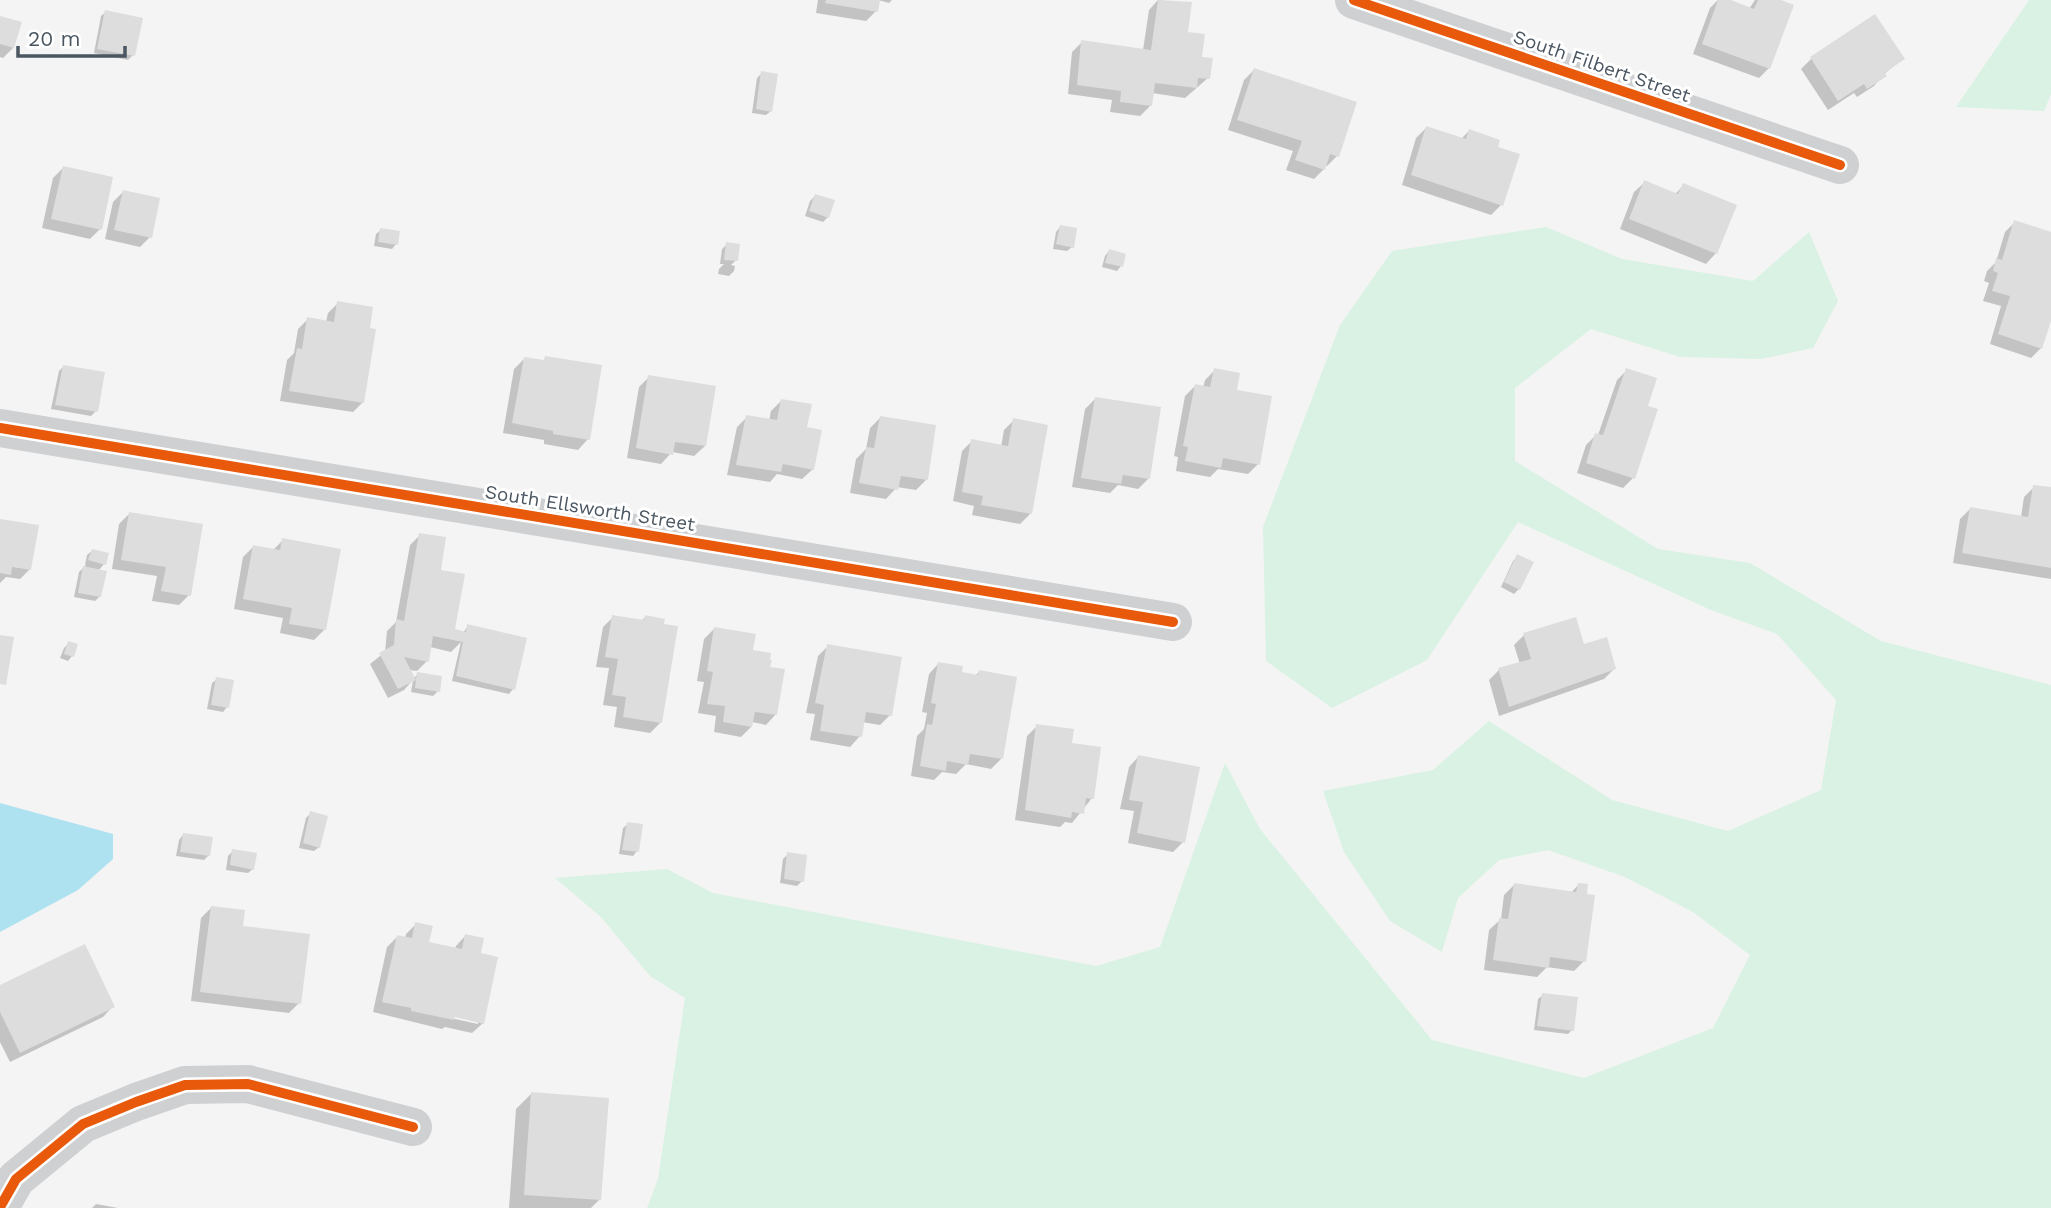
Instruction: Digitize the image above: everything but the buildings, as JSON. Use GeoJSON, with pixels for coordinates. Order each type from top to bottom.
{"type":"FeatureCollection","features":[{"type":"Feature","properties":{"kind":"street","name":"South Filbert Street"},"geometry":{"type":"LineString","coordinates":[[1354,0],[1840,165]]}},
{"type":"Feature","properties":{"kind":"street","name":"South Ellsworth Street"},"geometry":{"type":"LineString","coordinates":[[0,428],[1174,622]]}},
{"type":"Feature","properties":{"kind":"street"},"geometry":{"type":"LineString","coordinates":[[0,1207],[16,1179],[83,1124],[185,1085],[248,1084],[413,1127]]}},
{"type":"Feature","properties":{"kind":"green space"},"geometry":{"type":"Polygon","coordinates":[[[2029,0],[2051,0],[2051,94],[2044,111],[1956,107],[2029,0]]]}},
{"type":"Feature","properties":{"kind":"green space"},"geometry":{"type":"Polygon","coordinates":[[[1546,227],[1622,259],[1753,281],[1809,232],[1838,301],[1813,348],[1761,359],[1680,357],[1591,329],[1515,388],[1515,461],[1658,549],[1750,563],[1881,641],[2051,685],[2051,1208],[647,1208],[658,1179],[685,998],[650,976],[601,917],[555,878],[667,869],[713,893],[1096,966],[1160,947],[1225,763],[1260,829],[1432,1040],[1584,1078],[1713,1028],[1750,955],[1693,912],[1625,877],[1548,850],[1499,860],[1458,898],[1442,952],[1390,921],[1344,852],[1323,791],[1433,770],[1489,721],[1612,800],[1728,831],[1821,790],[1836,700],[1777,634],[1711,610],[1518,522],[1427,660],[1332,708],[1266,661],[1263,527],[1340,325],[1392,251],[1546,227]]]}},
{"type":"Feature","properties":{"kind":"water"},"geometry":{"type":"Polygon","coordinates":[[[0,803],[113,834],[113,859],[78,890],[0,932],[0,803]]]}},
{"type":"Feature","properties":{"kind":"cycle path"},"geometry":{"type":"LineString","coordinates":[[1354,0],[1840,165]]}},
{"type":"Feature","properties":{"kind":"cycle path"},"geometry":{"type":"LineString","coordinates":[[0,428],[1173,622]]}},
{"type":"Feature","properties":{"kind":"cycle path"},"geometry":{"type":"LineString","coordinates":[[0,1207],[16,1179],[83,1124],[185,1085],[248,1084],[413,1127]]}}]}
